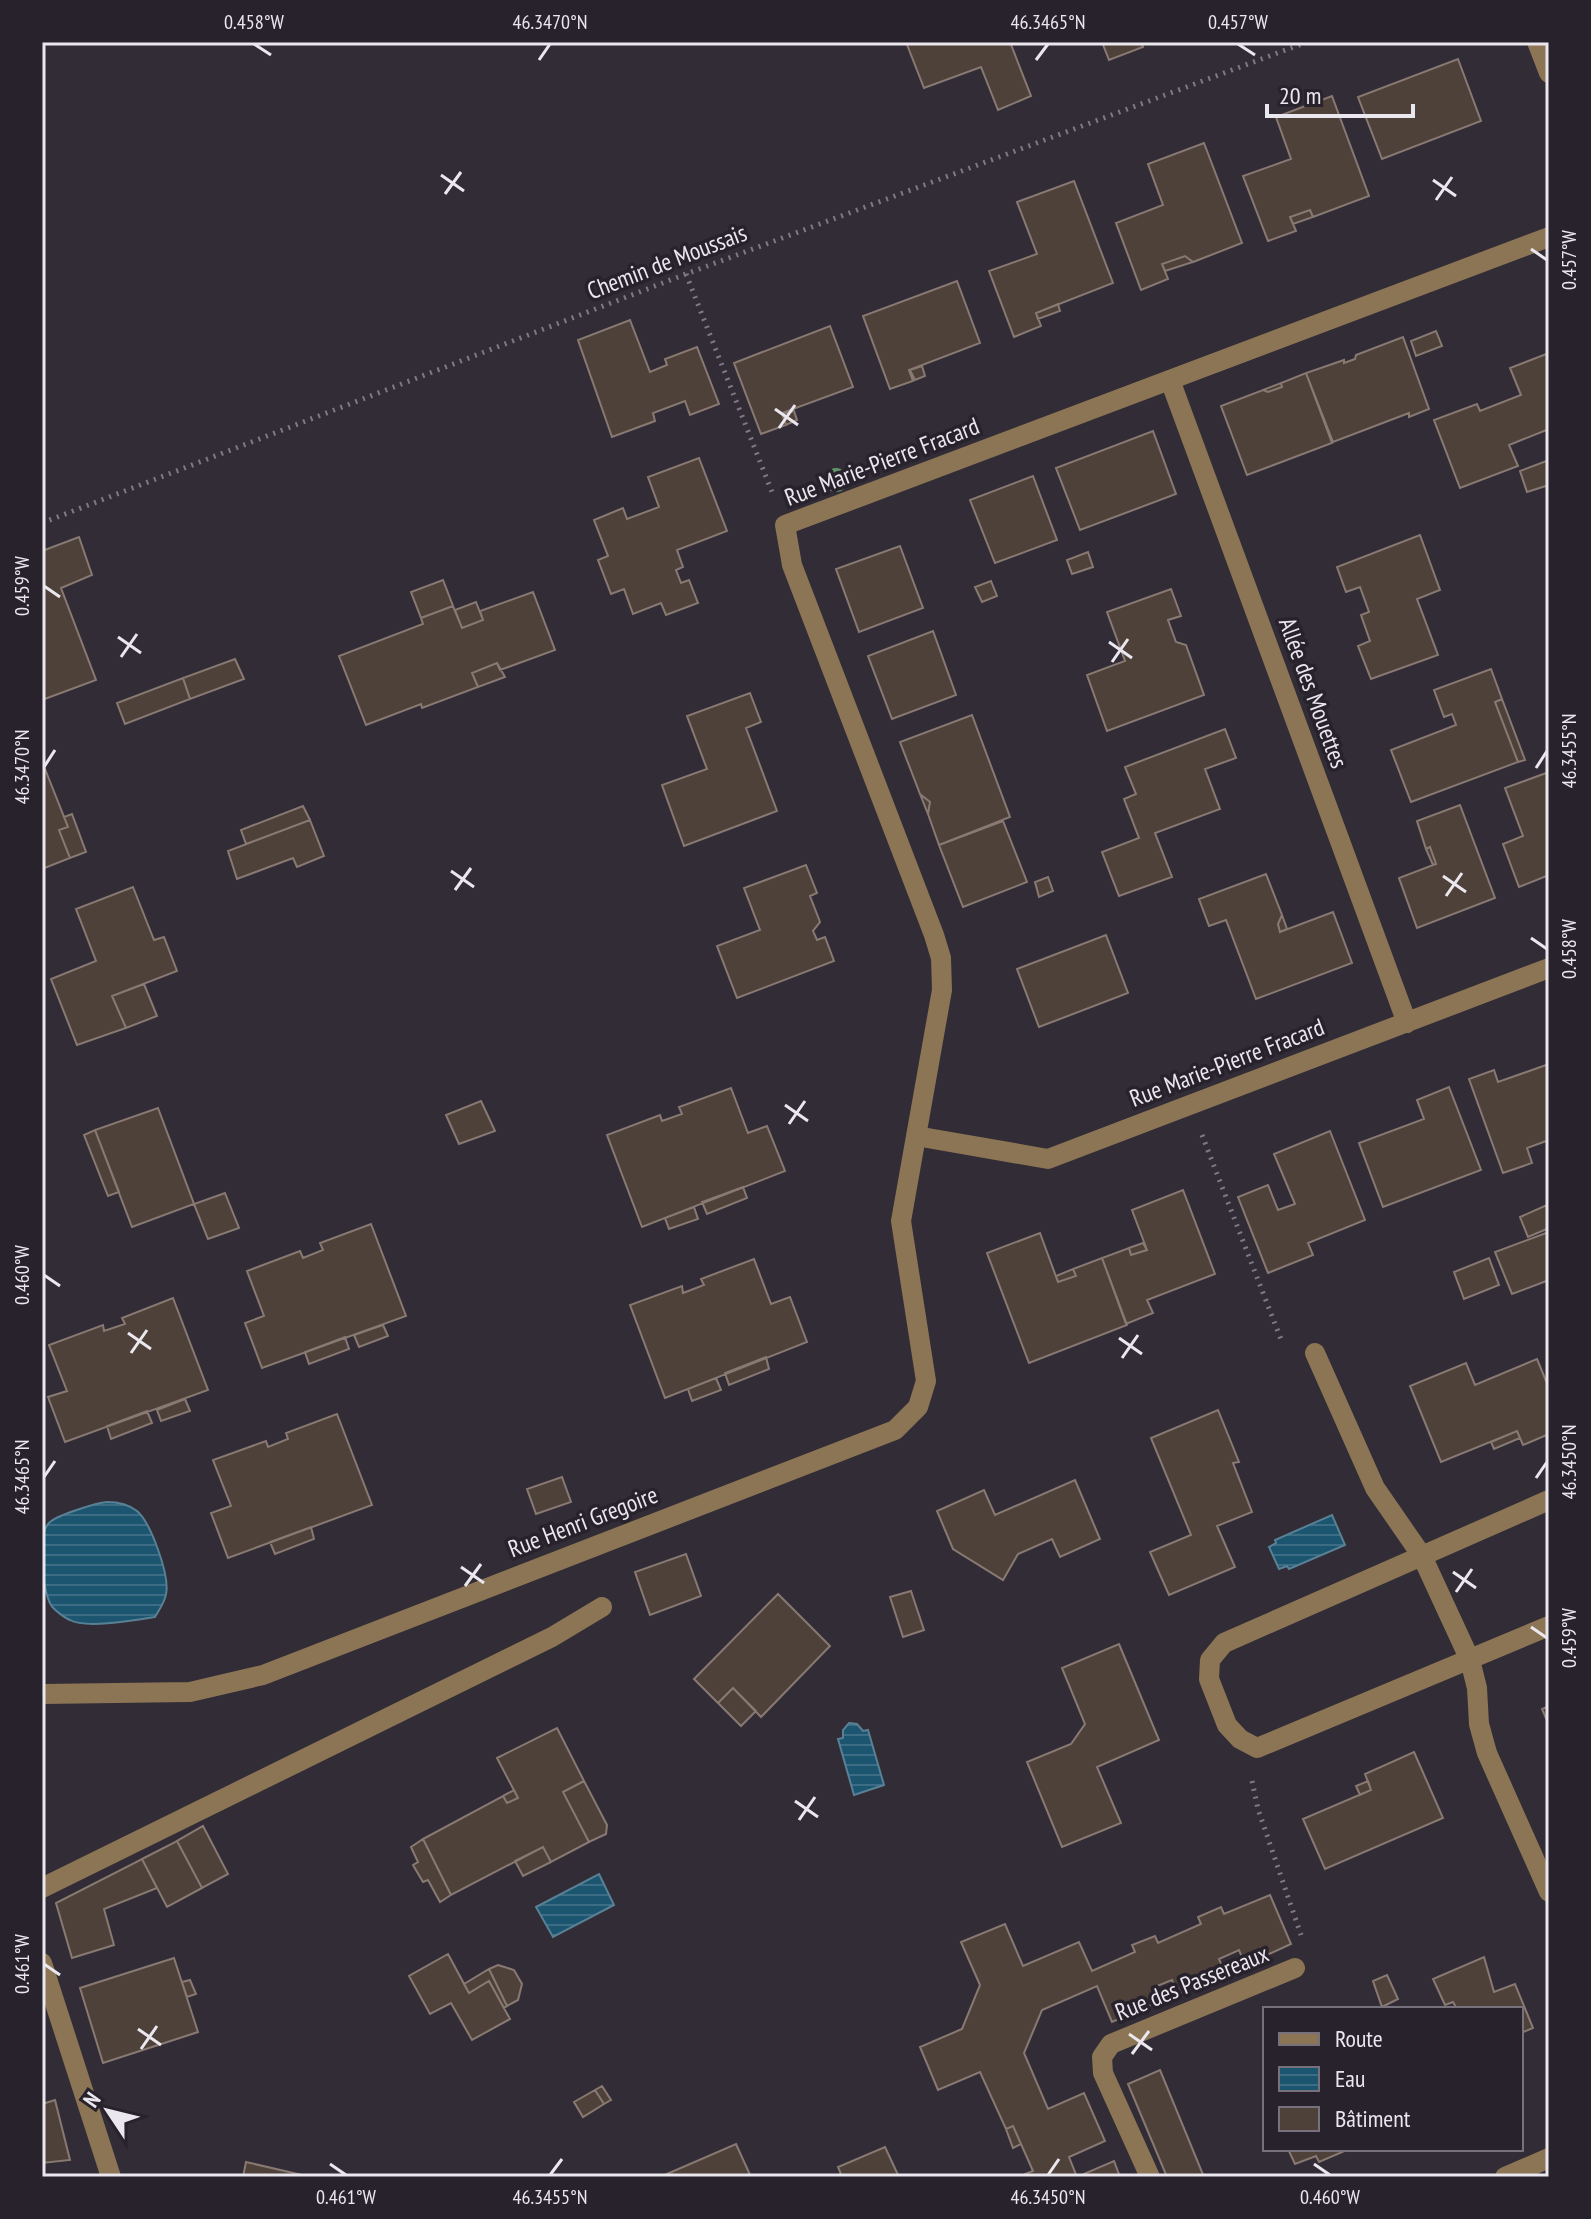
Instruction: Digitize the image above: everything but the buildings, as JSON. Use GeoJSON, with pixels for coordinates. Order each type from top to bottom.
{"type":"FeatureCollection","features":[{"type":"Feature","properties":{"kind":"street"},"geometry":{"type":"LineString","coordinates":[[1537,42],[1549,73]]}},
{"type":"Feature","properties":{"kind":"street","name":"Rue Marie-Pierre Fracard"},"geometry":{"type":"LineString","coordinates":[[926,1381],[901,1221],[942,990],[941,958],[792,565],[785,525],[1549,237]]}},
{"type":"Feature","properties":{"kind":"street","name":"Allée des Mouettes"},"geometry":{"type":"LineString","coordinates":[[1170,380],[1407,1023]]}},
{"type":"Feature","properties":{"kind":"street","name":"Rue Marie-Pierre Fracard"},"geometry":{"type":"LineString","coordinates":[[916,1136],[1048,1159],[1549,968]]}},
{"type":"Feature","properties":{"kind":"street"},"geometry":{"type":"LineString","coordinates":[[1315,1353],[1375,1488],[1422,1556],[1470,1660],[1477,1688],[1479,1724],[1487,1753],[1549,1892]]}},
{"type":"Feature","properties":{"kind":"street","name":"Rue Henri Gregoire"},"geometry":{"type":"LineString","coordinates":[[42,1694],[190,1692],[263,1675],[895,1430],[918,1407],[926,1381]]}},
{"type":"Feature","properties":{"kind":"street"},"geometry":{"type":"LineString","coordinates":[[1549,1500],[1224,1643],[1210,1660],[1209,1679],[1227,1725],[1240,1739],[1257,1748],[1549,1626]]}},
{"type":"Feature","properties":{"kind":"street"},"geometry":{"type":"LineString","coordinates":[[42,1888],[552,1637],[602,1607]]}},
{"type":"Feature","properties":{"kind":"street"},"geometry":{"type":"LineString","coordinates":[[42,1963],[111,2177]]}},
{"type":"Feature","properties":{"kind":"street","name":"Rue des Passereaux"},"geometry":{"type":"LineString","coordinates":[[1150,2177],[1103,2073],[1102,2057],[1111,2044],[1295,1968]]}},
{"type":"Feature","properties":{"kind":"street"},"geometry":{"type":"LineString","coordinates":[[1505,2177],[1549,2158]]}},
{"type":"Feature","properties":{"kind":"path","name":"Chemin de Moussais"},"geometry":{"type":"LineString","coordinates":[[42,523],[686,274],[1307,42]]}},
{"type":"Feature","properties":{"kind":"path"},"geometry":{"type":"LineString","coordinates":[[686,274],[785,525]]}},
{"type":"Feature","properties":{"kind":"path"},"geometry":{"type":"LineString","coordinates":[[1191,1104],[1290,1363],[1315,1353]]}},
{"type":"Feature","properties":{"kind":"path"},"geometry":{"type":"LineString","coordinates":[[1257,1748],[1251,1779],[1258,1809],[1305,1948],[1295,1968]]}},
{"type":"Feature","properties":{"kind":"water"},"geometry":{"type":"Polygon","coordinates":[[[107,1502],[130,1507],[142,1517],[162,1563],[166,1594],[155,1617],[111,1623],[77,1623],[57,1611],[48,1598],[43,1575],[43,1538],[50,1522],[107,1502]]]}},
{"type":"Feature","properties":{"kind":"water"},"geometry":{"type":"Polygon","coordinates":[[[1332,1515],[1345,1545],[1289,1569],[1287,1566],[1279,1569],[1269,1547],[1276,1543],[1275,1540],[1332,1515]]]}},
{"type":"Feature","properties":{"kind":"water"},"geometry":{"type":"Polygon","coordinates":[[[849,1723],[857,1724],[863,1731],[868,1730],[884,1785],[854,1795],[838,1739],[843,1738],[843,1730],[849,1723]]]}},
{"type":"Feature","properties":{"kind":"water"},"geometry":{"type":"Polygon","coordinates":[[[599,1874],[614,1905],[553,1937],[536,1907],[599,1874]]]}}]}
